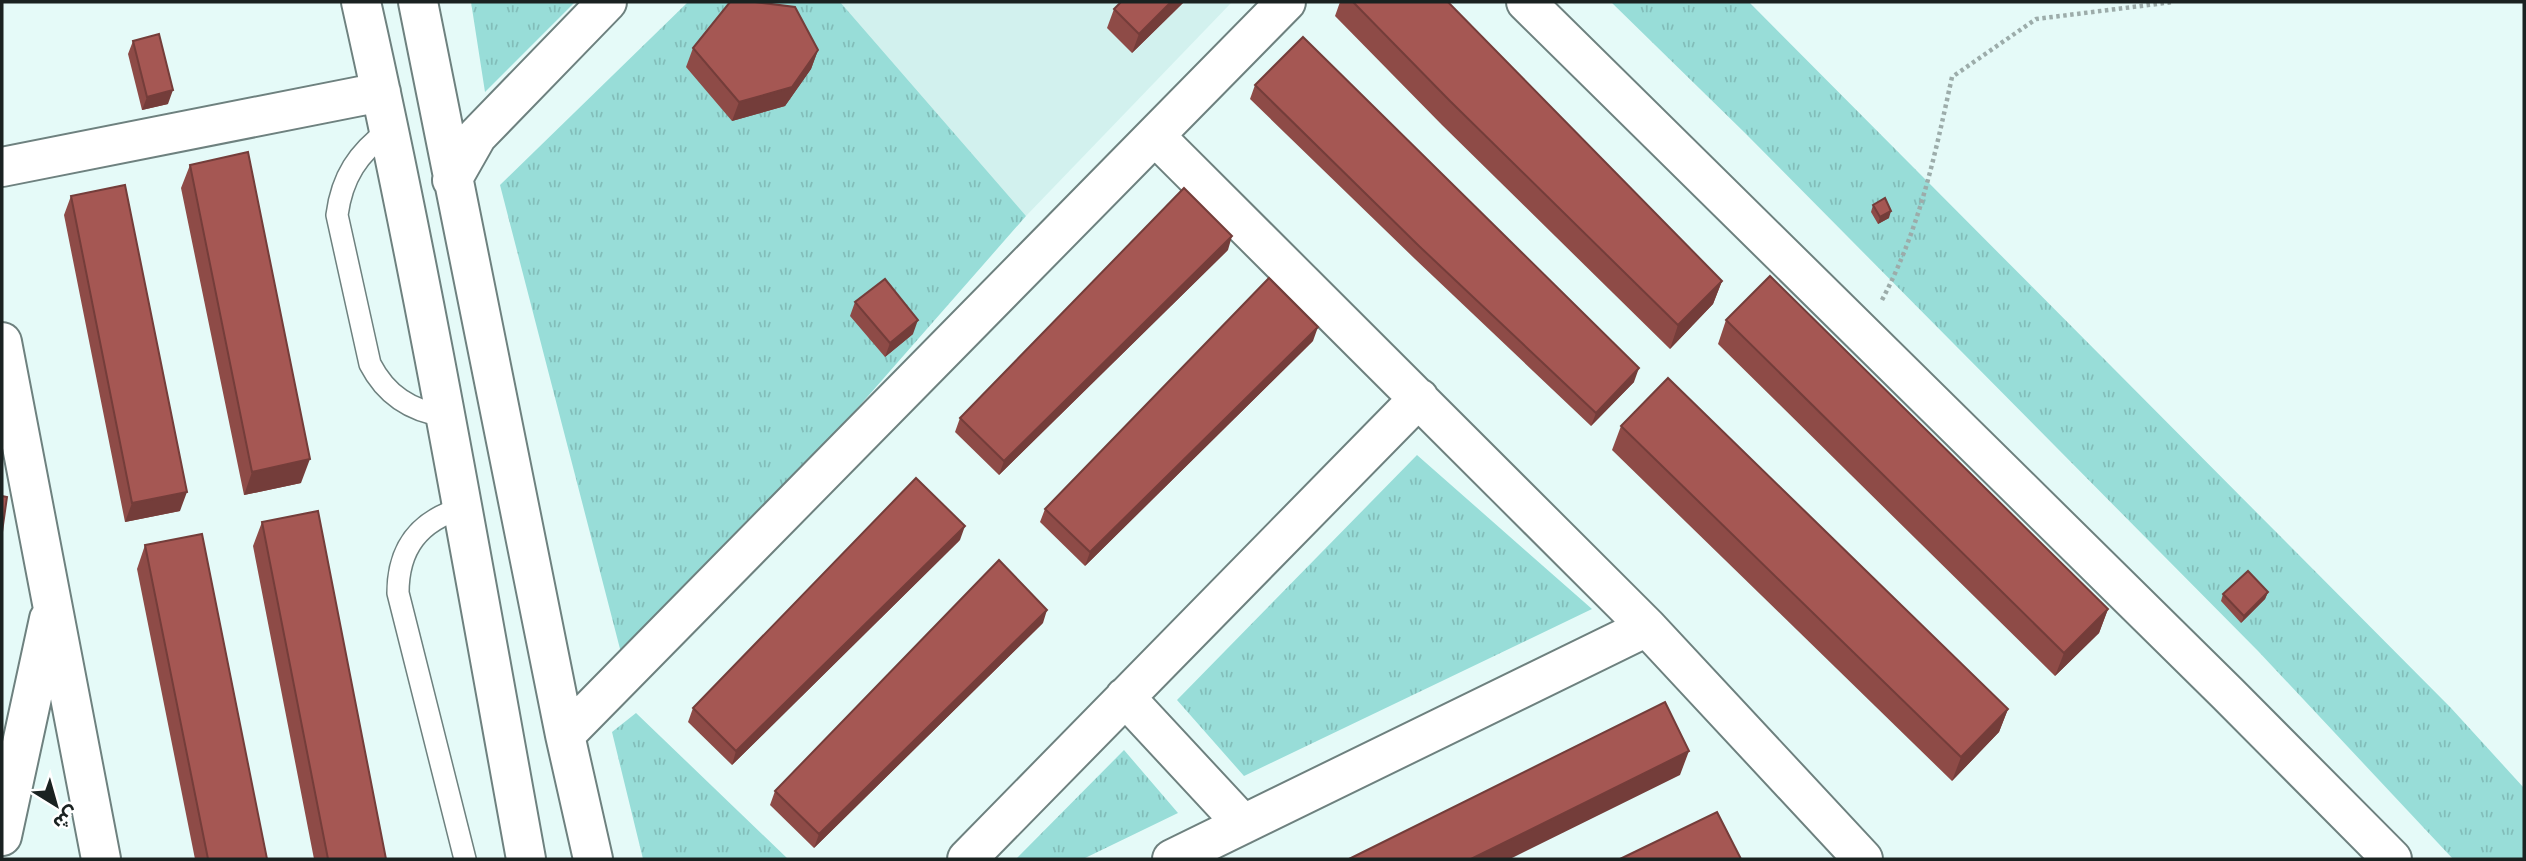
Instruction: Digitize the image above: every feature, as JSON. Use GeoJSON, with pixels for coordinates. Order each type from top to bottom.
{"type":"FeatureCollection","features":[{"type":"Feature","properties":{"kind":"street"},"geometry":{"type":"LineString","coordinates":[[361,2],[445,416],[526,859]]}},
{"type":"Feature","properties":{"kind":"street"},"geometry":{"type":"LineString","coordinates":[[418,2],[565,736],[593,859]]}},
{"type":"Feature","properties":{"kind":"street"},"geometry":{"type":"LineString","coordinates":[[452,180],[477,136],[607,2]]}},
{"type":"Feature","properties":{"kind":"street"},"geometry":{"type":"LineString","coordinates":[[565,736],[1286,2]]}},
{"type":"Feature","properties":{"kind":"street"},"geometry":{"type":"LineString","coordinates":[[1526,2],[2276,741],[2392,859]]}},
{"type":"Feature","properties":{"kind":"street"},"geometry":{"type":"LineString","coordinates":[[2,167],[381,92]]}},
{"type":"Feature","properties":{"kind":"street"},"geometry":{"type":"LineString","coordinates":[[1155,136],[1647,627],[1863,859]]}},
{"type":"Feature","properties":{"kind":"street"},"geometry":{"type":"LineString","coordinates":[[2,342],[101,859]]}},
{"type":"Feature","properties":{"kind":"street"},"geometry":{"type":"LineString","coordinates":[[967,859],[1419,398]]}},
{"type":"Feature","properties":{"kind":"street"},"geometry":{"type":"LineString","coordinates":[[2,836],[53,601]]}},
{"type":"Feature","properties":{"kind":"street"},"geometry":{"type":"LineString","coordinates":[[1172,859],[1647,627]]}},
{"type":"Feature","properties":{"kind":"street"},"geometry":{"type":"LineString","coordinates":[[1125,697],[1243,824]]}},
{"type":"Feature","properties":{"kind":"lane"},"geometry":{"type":"LineString","coordinates":[[389,130],[373,142],[352,166],[340,194],[337,215],[373,371],[387,390],[400,400],[413,408],[445,416]]}},
{"type":"Feature","properties":{"kind":"lane"},"geometry":{"type":"LineString","coordinates":[[462,508],[431,521],[409,545],[398,576],[398,593],[465,859]]}},
{"type":"Feature","properties":{"kind":"path"},"geometry":{"type":"LineString","coordinates":[[1864,335],[1902,263],[1910,240],[1929,183],[1952,77],[2036,19],[2173,2]]}},
{"type":"Feature","properties":{"kind":"shaded area"},"geometry":{"type":"Polygon","coordinates":[[[802,2],[1232,2],[1026,216],[802,2]]]}},
{"type":"Feature","properties":{"kind":"green space"},"geometry":{"type":"Polygon","coordinates":[[[471,2],[575,2],[485,92],[471,2]]]}},
{"type":"Feature","properties":{"kind":"green space"},"geometry":{"type":"Polygon","coordinates":[[[688,2],[840,2],[1026,216],[626,672],[500,185],[688,2]]]}},
{"type":"Feature","properties":{"kind":"green space"},"geometry":{"type":"Polygon","coordinates":[[[1611,2],[1749,2],[2451,708],[2524,788],[2524,859],[2453,859],[2258,651],[1744,132],[1611,2]]]}},
{"type":"Feature","properties":{"kind":"green space"},"geometry":{"type":"Polygon","coordinates":[[[1417,455],[1592,609],[1244,776],[1177,700],[1417,455]]]}},
{"type":"Feature","properties":{"kind":"green space"},"geometry":{"type":"Polygon","coordinates":[[[636,713],[788,859],[643,859],[612,732],[636,713]]]}},
{"type":"Feature","properties":{"kind":"green space"},"geometry":{"type":"Polygon","coordinates":[[[1124,750],[1178,813],[1083,859],[1016,859],[1124,750]]]}},
{"type":"Feature","properties":{"kind":"building"},"geometry":{"type":"Polygon","coordinates":[[[730,2],[795,7],[818,50],[792,87],[739,102],[693,48],[730,2]]]}},
{"type":"Feature","properties":{"kind":"building"},"geometry":{"type":"Polygon","coordinates":[[[1121,2],[1171,2],[1139,34],[1114,9],[1121,2]]]}},
{"type":"Feature","properties":{"kind":"building"},"geometry":{"type":"Polygon","coordinates":[[[1353,2],[1448,2],[1722,281],[1678,325],[1353,2]]]}},
{"type":"Feature","properties":{"kind":"building"},"geometry":{"type":"Polygon","coordinates":[[[159,34],[173,90],[147,97],[133,41],[159,34]]]}},
{"type":"Feature","properties":{"kind":"building"},"geometry":{"type":"Polygon","coordinates":[[[1303,37],[1639,368],[1596,413],[1419,246],[1255,85],[1303,37]]]}},
{"type":"Feature","properties":{"kind":"building"},"geometry":{"type":"Polygon","coordinates":[[[248,152],[310,459],[252,472],[190,165],[248,152]]]}},
{"type":"Feature","properties":{"kind":"building"},"geometry":{"type":"Polygon","coordinates":[[[125,185],[187,492],[132,503],[71,196],[125,185]]]}},
{"type":"Feature","properties":{"kind":"building"},"geometry":{"type":"Polygon","coordinates":[[[1184,188],[1232,236],[1004,461],[960,418],[1184,188]]]}},
{"type":"Feature","properties":{"kind":"building"},"geometry":{"type":"Polygon","coordinates":[[[1885,198],[1891,211],[1880,217],[1873,205],[1885,198]]]}},
{"type":"Feature","properties":{"kind":"building"},"geometry":{"type":"Polygon","coordinates":[[[1770,276],[2108,609],[2064,653],[1726,320],[1770,276]]]}},
{"type":"Feature","properties":{"kind":"building"},"geometry":{"type":"Polygon","coordinates":[[[1269,278],[1318,327],[1090,552],[1045,509],[1269,278]]]}},
{"type":"Feature","properties":{"kind":"building"},"geometry":{"type":"Polygon","coordinates":[[[885,279],[918,320],[890,343],[855,302],[885,279]]]}},
{"type":"Feature","properties":{"kind":"building"},"geometry":{"type":"Polygon","coordinates":[[[1668,378],[2008,709],[1961,757],[1621,426],[1668,378]]]}},
{"type":"Feature","properties":{"kind":"building"},"geometry":{"type":"Polygon","coordinates":[[[916,478],[965,526],[736,751],[693,708],[916,478]]]}},
{"type":"Feature","properties":{"kind":"building"},"geometry":{"type":"Polygon","coordinates":[[[2,496],[7,497],[2,532],[2,496]]]}},
{"type":"Feature","properties":{"kind":"building"},"geometry":{"type":"Polygon","coordinates":[[[318,511],[386,859],[328,859],[262,522],[318,511]]]}},
{"type":"Feature","properties":{"kind":"building"},"geometry":{"type":"Polygon","coordinates":[[[202,534],[267,859],[208,859],[145,545],[202,534]]]}},
{"type":"Feature","properties":{"kind":"building"},"geometry":{"type":"Polygon","coordinates":[[[999,560],[1047,610],[819,834],[775,791],[999,560]]]}},
{"type":"Feature","properties":{"kind":"building"},"geometry":{"type":"Polygon","coordinates":[[[2248,571],[2268,592],[2244,616],[2223,594],[2248,571]]]}},
{"type":"Feature","properties":{"kind":"building"},"geometry":{"type":"Polygon","coordinates":[[[1665,702],[1689,751],[1471,859],[1349,859],[1665,702]]]}},
{"type":"Feature","properties":{"kind":"building"},"geometry":{"type":"Polygon","coordinates":[[[1717,812],[1741,859],[1620,859],[1717,812]]]}}]}
